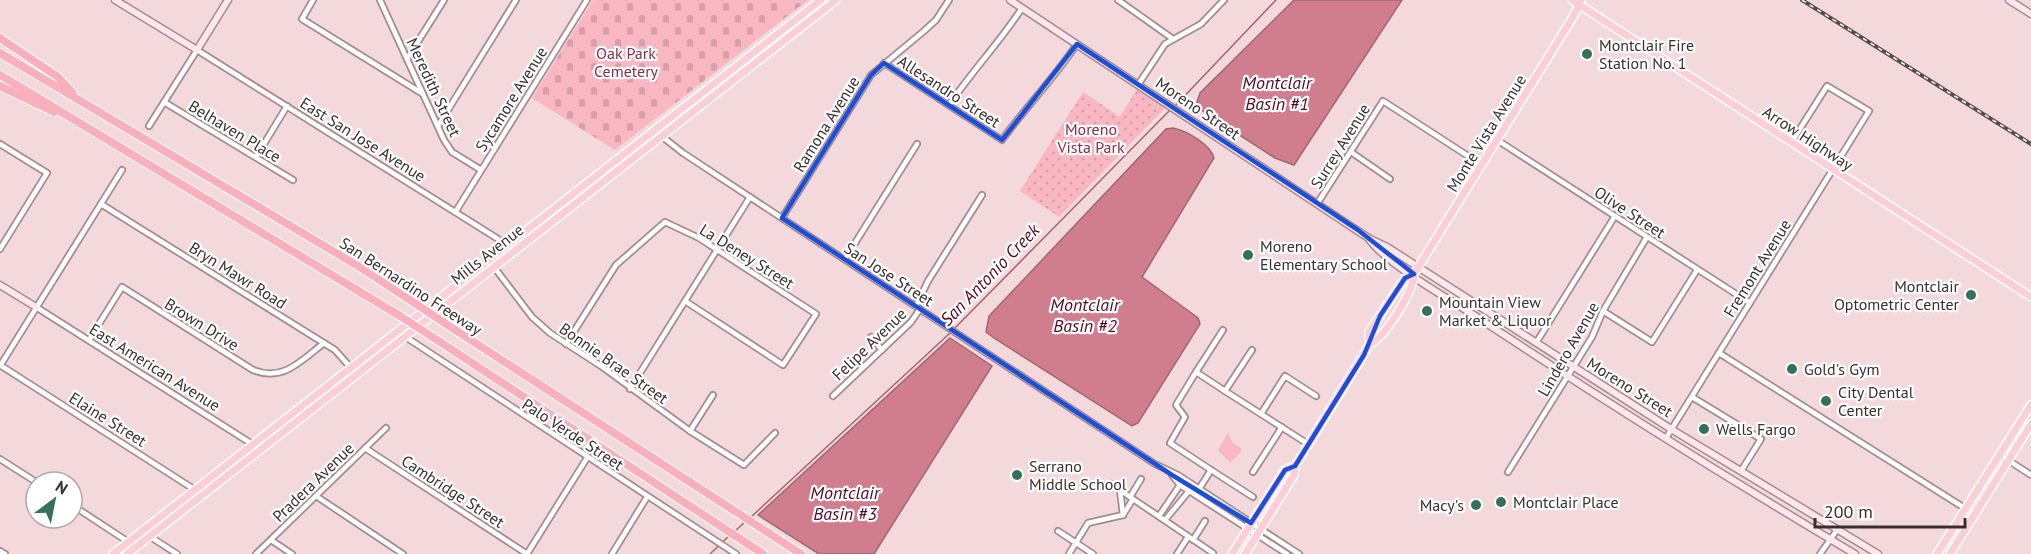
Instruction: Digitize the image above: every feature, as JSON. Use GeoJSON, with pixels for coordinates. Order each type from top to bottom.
{"type":"FeatureCollection","features":[{"type":"Feature","properties":{"kind":"highway"},"geometry":{"type":"LineString","coordinates":[[0,38],[58,77],[79,100]]}},
{"type":"Feature","properties":{"kind":"highway","name":"San Bernardino Freeway"},"geometry":{"type":"LineString","coordinates":[[0,53],[358,266],[801,554]]}},
{"type":"Feature","properties":{"kind":"highway"},"geometry":{"type":"LineString","coordinates":[[0,58],[22,72],[40,77]]}},
{"type":"Feature","properties":{"kind":"highway","name":"San Bernardino Freeway"},"geometry":{"type":"LineString","coordinates":[[0,75],[400,316],[763,554]]}},
{"type":"Feature","properties":{"kind":"highway"},"geometry":{"type":"LineString","coordinates":[[0,86],[106,138]]}},
{"type":"Feature","properties":{"kind":"main road","name":"Mills Avenue"},"geometry":{"type":"LineString","coordinates":[[658,133],[820,0]]}},
{"type":"Feature","properties":{"kind":"main road","name":"Mills Avenue"},"geometry":{"type":"LineString","coordinates":[[127,554],[512,247],[658,133],[836,0]]}},
{"type":"Feature","properties":{"kind":"main road","name":"Arrow Highway"},"geometry":{"type":"LineString","coordinates":[[1572,0],[1583,2],[1832,170],[2031,297]]}},
{"type":"Feature","properties":{"kind":"main road","name":"Monte Vista Avenue"},"geometry":{"type":"LineString","coordinates":[[1245,554],[1294,476],[1295,466],[1308,444],[1370,344],[1380,339],[1413,284],[1414,274],[1418,267],[1583,2]]}},
{"type":"Feature","properties":{"kind":"main road"},"geometry":{"type":"LineString","coordinates":[[786,27],[792,34]]}},
{"type":"Feature","properties":{"kind":"main road","name":"Monte Vista Avenue"},"geometry":{"type":"LineString","coordinates":[[1370,344],[1369,332],[1405,278],[1414,274]]}},
{"type":"Feature","properties":{"kind":"main road","name":"Mills Avenue"},"geometry":{"type":"LineString","coordinates":[[113,554],[350,367],[401,334]]}},
{"type":"Feature","properties":{"kind":"main road"},"geometry":{"type":"LineString","coordinates":[[1937,554],[2031,405]]}},
{"type":"Feature","properties":{"kind":"main road"},"geometry":{"type":"LineString","coordinates":[[1950,554],[2031,424]]}},
{"type":"Feature","properties":{"kind":"main road","name":"Monte Vista Avenue"},"geometry":{"type":"LineString","coordinates":[[1232,554],[1285,470],[1295,466]]}},
{"type":"Feature","properties":{"kind":"street"},"geometry":{"type":"LineString","coordinates":[[115,0],[197,50]]}},
{"type":"Feature","properties":{"kind":"street"},"geometry":{"type":"LineString","coordinates":[[149,126],[228,0]]}},
{"type":"Feature","properties":{"kind":"street"},"geometry":{"type":"LineString","coordinates":[[313,0],[302,19],[423,94]]}},
{"type":"Feature","properties":{"kind":"street","name":"Meredith Street"},"geometry":{"type":"LineString","coordinates":[[380,0],[452,152],[481,170]]}},
{"type":"Feature","properties":{"kind":"street"},"geometry":{"type":"LineString","coordinates":[[407,59],[444,0]]}},
{"type":"Feature","properties":{"kind":"street"},"geometry":{"type":"LineString","coordinates":[[438,126],[516,0]]}},
{"type":"Feature","properties":{"kind":"street","name":"Sycamore Avenue"},"geometry":{"type":"LineString","coordinates":[[456,211],[587,0]]}},
{"type":"Feature","properties":{"kind":"street","name":"Ramona Avenue"},"geometry":{"type":"LineString","coordinates":[[782,218],[871,75],[924,31],[949,0]]}},
{"type":"Feature","properties":{"kind":"street","name":"Moreno Street"},"geometry":{"type":"LineString","coordinates":[[1010,0],[1370,239],[1418,267],[1671,429],[1878,554]]}},
{"type":"Feature","properties":{"kind":"street"},"geometry":{"type":"LineString","coordinates":[[1118,0],[1173,39]]}},
{"type":"Feature","properties":{"kind":"street"},"geometry":{"type":"LineString","coordinates":[[1138,85],[1165,44],[1201,24],[1224,0]]}},
{"type":"Feature","properties":{"kind":"street"},"geometry":{"type":"LineString","coordinates":[[2009,0],[2031,14]]}},
{"type":"Feature","properties":{"kind":"street"},"geometry":{"type":"LineString","coordinates":[[949,105],[968,77],[1004,37],[1022,8]]}},
{"type":"Feature","properties":{"kind":"street","name":"Allesandro Street"},"geometry":{"type":"LineString","coordinates":[[884,63],[1002,140],[1020,114],[1056,74],[1077,44]]}},
{"type":"Feature","properties":{"kind":"street","name":"East San Jose Avenue"},"geometry":{"type":"LineString","coordinates":[[197,50],[512,247]]}},
{"type":"Feature","properties":{"kind":"street","name":"Fremont Avenue"},"geometry":{"type":"LineString","coordinates":[[1666,438],[1869,111],[1827,86],[1791,143]]}},
{"type":"Feature","properties":{"kind":"street","name":"Surrey Avenue"},"geometry":{"type":"LineString","coordinates":[[1317,204],[1383,101],[1482,165]]}},
{"type":"Feature","properties":{"kind":"street","name":"Belhaven Place"},"geometry":{"type":"LineString","coordinates":[[164,102],[293,180]]}},
{"type":"Feature","properties":{"kind":"street"},"geometry":{"type":"LineString","coordinates":[[256,157],[287,106]]}},
{"type":"Feature","properties":{"kind":"street","name":"San Jose Street"},"geometry":{"type":"LineString","coordinates":[[658,133],[750,197],[1172,475],[1189,491],[1250,526]]}},
{"type":"Feature","properties":{"kind":"street","name":"Olive Street"},"geometry":{"type":"LineString","coordinates":[[1497,140],[1750,303]]}},
{"type":"Feature","properties":{"kind":"street"},"geometry":{"type":"LineString","coordinates":[[0,144],[47,173],[0,249]]}},
{"type":"Feature","properties":{"kind":"street"},"geometry":{"type":"LineString","coordinates":[[845,259],[917,144]]}},
{"type":"Feature","properties":{"kind":"street"},"geometry":{"type":"LineString","coordinates":[[1351,152],[1390,179]]}},
{"type":"Feature","properties":{"kind":"street"},"geometry":{"type":"LineString","coordinates":[[0,366],[122,170]]}},
{"type":"Feature","properties":{"kind":"street","name":"Felipe Avenue"},"geometry":{"type":"LineString","coordinates":[[833,396],[911,322],[928,281],[982,195]]}},
{"type":"Feature","properties":{"kind":"street"},"geometry":{"type":"LineString","coordinates":[[630,389],[750,197]]}},
{"type":"Feature","properties":{"kind":"street","name":"Bryn Mawr Road"},"geometry":{"type":"LineString","coordinates":[[101,204],[335,350],[356,373]]}},
{"type":"Feature","properties":{"kind":"street"},"geometry":{"type":"LineString","coordinates":[[1536,344],[1615,216]]}},
{"type":"Feature","properties":{"kind":"street","name":"La Deney Street"},"geometry":{"type":"LineString","coordinates":[[566,344],[616,265],[665,222],[717,250],[816,314],[783,365],[685,301]]}},
{"type":"Feature","properties":{"kind":"street","name":"Lindero Avenue"},"geometry":{"type":"LineString","coordinates":[[1508,472],[1592,337],[1603,311],[1647,237]]}},
{"type":"Feature","properties":{"kind":"street","name":"Moreno Street"},"geometry":{"type":"LineString","coordinates":[[1370,239],[1377,248],[1414,274],[1568,376],[1855,554]]}},
{"type":"Feature","properties":{"kind":"street","name":"Bonnie Brae Street"},"geometry":{"type":"LineString","coordinates":[[491,264],[532,317],[566,344],[690,431],[744,465],[775,433]]}},
{"type":"Feature","properties":{"kind":"street"},"geometry":{"type":"LineString","coordinates":[[1603,311],[1652,342],[1697,270]]}},
{"type":"Feature","properties":{"kind":"street"},"geometry":{"type":"LineString","coordinates":[[0,285],[36,307]]}},
{"type":"Feature","properties":{"kind":"street","name":"Brown Drive"},"geometry":{"type":"LineString","coordinates":[[89,340],[122,287],[253,370],[265,374],[283,373],[324,343]]}},
{"type":"Feature","properties":{"kind":"street","name":"East American Avenue"},"geometry":{"type":"LineString","coordinates":[[36,307],[254,443],[260,449]]}},
{"type":"Feature","properties":{"kind":"street"},"geometry":{"type":"LineString","coordinates":[[1223,330],[1176,405],[1185,417],[1170,443],[1253,497]]}},
{"type":"Feature","properties":{"kind":"street","name":"Palo Verde Street"},"geometry":{"type":"LineString","coordinates":[[401,334],[736,554]]}},
{"type":"Feature","properties":{"kind":"street"},"geometry":{"type":"LineString","coordinates":[[871,337],[882,350]]}},
{"type":"Feature","properties":{"kind":"street"},"geometry":{"type":"LineString","coordinates":[[1225,391],[1252,350]]}},
{"type":"Feature","properties":{"kind":"street"},"geometry":{"type":"LineString","coordinates":[[1719,353],[1966,509]]}},
{"type":"Feature","properties":{"kind":"street","name":"Elaine Street"},"geometry":{"type":"LineString","coordinates":[[0,366],[197,489],[203,495]]}},
{"type":"Feature","properties":{"kind":"street"},"geometry":{"type":"LineString","coordinates":[[1196,372],[1308,444]]}},
{"type":"Feature","properties":{"kind":"street"},"geometry":{"type":"LineString","coordinates":[[1261,414],[1285,376],[1316,396]]}},
{"type":"Feature","properties":{"kind":"street"},"geometry":{"type":"LineString","coordinates":[[690,431],[713,395]]}},
{"type":"Feature","properties":{"kind":"street"},"geometry":{"type":"LineString","coordinates":[[1692,397],[1761,439],[1741,471]]}},
{"type":"Feature","properties":{"kind":"street"},"geometry":{"type":"LineString","coordinates":[[1253,472],[1282,427]]}},
{"type":"Feature","properties":{"kind":"street","name":"Pradera Avenue"},"geometry":{"type":"LineString","coordinates":[[256,554],[386,428]]}},
{"type":"Feature","properties":{"kind":"street","name":"Cambridge Street"},"geometry":{"type":"LineString","coordinates":[[365,448],[527,554]]}},
{"type":"Feature","properties":{"kind":"street"},"geometry":{"type":"LineString","coordinates":[[2000,455],[2031,475]]}},
{"type":"Feature","properties":{"kind":"street"},"geometry":{"type":"LineString","coordinates":[[527,554],[587,458]]}},
{"type":"Feature","properties":{"kind":"street"},"geometry":{"type":"LineString","coordinates":[[0,459],[24,474]]}},
{"type":"Feature","properties":{"kind":"street"},"geometry":{"type":"LineString","coordinates":[[1199,489],[1211,470]]}},
{"type":"Feature","properties":{"kind":"street","name":"San Jose Street"},"geometry":{"type":"LineString","coordinates":[[1172,475],[1178,475],[1250,526]]}},
{"type":"Feature","properties":{"kind":"street"},"geometry":{"type":"LineString","coordinates":[[1124,515],[1141,479]]}},
{"type":"Feature","properties":{"kind":"street"},"geometry":{"type":"LineString","coordinates":[[1111,484],[1213,552]]}},
{"type":"Feature","properties":{"kind":"street"},"geometry":{"type":"LineString","coordinates":[[1159,516],[1180,485]]}},
{"type":"Feature","properties":{"kind":"street"},"geometry":{"type":"LineString","coordinates":[[1120,490],[1124,515]]}},
{"type":"Feature","properties":{"kind":"street"},"geometry":{"type":"LineString","coordinates":[[1165,520],[1189,491]]}},
{"type":"Feature","properties":{"kind":"street"},"geometry":{"type":"LineString","coordinates":[[316,496],[403,554]]}},
{"type":"Feature","properties":{"kind":"street"},"geometry":{"type":"LineString","coordinates":[[612,554],[647,496]]}},
{"type":"Feature","properties":{"kind":"street"},"geometry":{"type":"LineString","coordinates":[[84,512],[136,547]]}},
{"type":"Feature","properties":{"kind":"street"},"geometry":{"type":"LineString","coordinates":[[1069,554],[1088,523],[1124,515]]}},
{"type":"Feature","properties":{"kind":"street"},"geometry":{"type":"LineString","coordinates":[[1177,554],[1205,521]]}},
{"type":"Feature","properties":{"kind":"street"},"geometry":{"type":"LineString","coordinates":[[1250,526],[1287,554]]}},
{"type":"Feature","properties":{"kind":"street"},"geometry":{"type":"LineString","coordinates":[[1820,554],[1837,530]]}},
{"type":"Feature","properties":{"kind":"street"},"geometry":{"type":"LineString","coordinates":[[1058,531],[1093,554]]}},
{"type":"Feature","properties":{"kind":"street"},"geometry":{"type":"LineString","coordinates":[[143,532],[177,554]]}},
{"type":"Feature","properties":{"kind":"street"},"geometry":{"type":"LineString","coordinates":[[1258,532],[1299,554]]}},
{"type":"Feature","properties":{"kind":"street"},"geometry":{"type":"LineString","coordinates":[[271,540],[292,554]]}},
{"type":"Feature","properties":{"kind":"street"},"geometry":{"type":"LineString","coordinates":[[0,551],[5,554]]}},
{"type":"Feature","properties":{"kind":"highlighted area"},"geometry":{"type":"Polygon","coordinates":[[[1077,44],[1358,230],[1414,274],[1405,278],[1380,316],[1364,355],[1295,466],[1285,470],[1251,523],[1172,475],[782,218],[871,75],[884,63],[1002,140],[1077,44]]]}},
{"type":"Feature","properties":{"kind":"green space","name":"Oak Park Cemetery"},"geometry":{"type":"Polygon","coordinates":[[[593,0],[808,0],[615,150],[532,98],[593,0]]]}},
{"type":"Feature","properties":{"kind":"green space","name":"Moreno Vista Park"},"geometry":{"type":"Polygon","coordinates":[[[1137,89],[1165,108],[1059,217],[1020,191],[1083,92],[1120,117],[1137,89]]]}},
{"type":"Feature","properties":{"kind":"green space"},"geometry":{"type":"Polygon","coordinates":[[[1228,433],[1233,443],[1241,448],[1241,452],[1230,463],[1218,450],[1228,433]]]}},
{"type":"Feature","properties":{"kind":"water","name":"Montclair Basin #1"},"geometry":{"type":"Polygon","coordinates":[[[1294,0],[1402,0],[1294,165],[1275,158],[1198,108],[1197,102],[1200,93],[1294,0]]]}},
{"type":"Feature","properties":{"kind":"water","name":"Montclair Basin #2"},"geometry":{"type":"Polygon","coordinates":[[[1173,128],[1197,139],[1208,148],[1214,158],[1142,277],[1198,318],[1200,324],[1138,423],[1132,426],[986,332],[989,316],[1166,129],[1173,128]]]}},
{"type":"Feature","properties":{"kind":"water","name":"Montclair Basin #3"},"geometry":{"type":"Polygon","coordinates":[[[950,338],[992,366],[874,554],[819,554],[758,515],[950,338]]]}},
{"type":"Feature","properties":{"kind":"waterway","name":"San Antonio Creek"},"geometry":{"type":"LineString","coordinates":[[1175,106],[1276,0]]}},
{"type":"Feature","properties":{"kind":"waterway","name":"San Antonio Creek"},"geometry":{"type":"LineString","coordinates":[[751,517],[949,334],[1171,109]]}},
{"type":"Feature","properties":{"kind":"waterway","name":"San Antonio Creek"},"geometry":{"type":"LineString","coordinates":[[735,531],[745,522]]}},
{"type":"Feature","properties":{"kind":"waterway","name":"San Antonio Creek"},"geometry":{"type":"LineString","coordinates":[[710,554],[729,536]]}},
{"type":"Feature","properties":{"kind":"railway"},"geometry":{"type":"LineString","coordinates":[[1802,0],[2031,144]]}},
{"type":"Feature","properties":{"kind":"place","name":"Montclair Fire Station No. 1"},"geometry":{"type":"Point","coordinates":[1587,54]}},
{"type":"Feature","properties":{"kind":"place","name":"Moreno Elementary School"},"geometry":{"type":"Point","coordinates":[1248,255]}},
{"type":"Feature","properties":{"kind":"place","name":"Montclair Optometric Center"},"geometry":{"type":"Point","coordinates":[1971,295]}},
{"type":"Feature","properties":{"kind":"place","name":"Mountain View Market & Liquor"},"geometry":{"type":"Point","coordinates":[1427,311]}},
{"type":"Feature","properties":{"kind":"place","name":"Gold's Gym"},"geometry":{"type":"Point","coordinates":[1792,369]}},
{"type":"Feature","properties":{"kind":"place","name":"City Dental Center"},"geometry":{"type":"Point","coordinates":[1826,401]}},
{"type":"Feature","properties":{"kind":"place","name":"Wells Fargo"},"geometry":{"type":"Point","coordinates":[1704,429]}},
{"type":"Feature","properties":{"kind":"place","name":"Serrano Middle School"},"geometry":{"type":"Point","coordinates":[1017,475]}},
{"type":"Feature","properties":{"kind":"place","name":"Montclair Place"},"geometry":{"type":"Point","coordinates":[1501,502]}},
{"type":"Feature","properties":{"kind":"place","name":"Macy's"},"geometry":{"type":"Point","coordinates":[1476,505]}}]}
